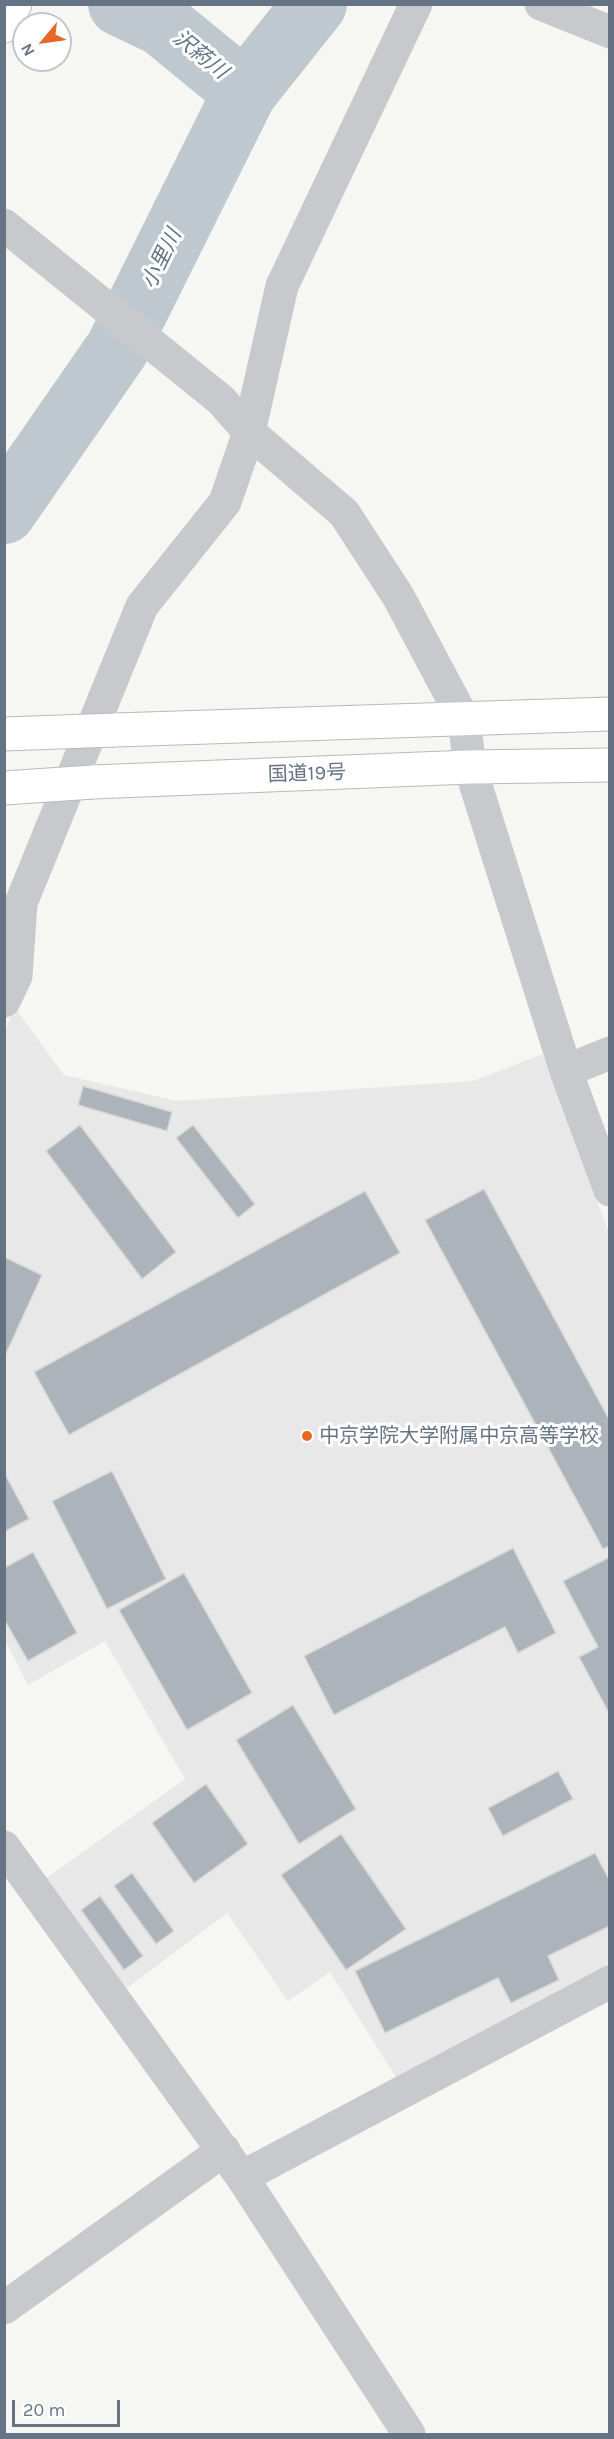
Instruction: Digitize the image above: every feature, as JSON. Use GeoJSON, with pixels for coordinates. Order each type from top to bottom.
{"type":"FeatureCollection","features":[{"type":"Feature","properties":{"kind":"main road"},"geometry":{"type":"LineString","coordinates":[[4,27],[15,4]]}},
{"type":"Feature","properties":{"kind":"main road"},"geometry":{"type":"LineString","coordinates":[[4,734],[609,714]]}},
{"type":"Feature","properties":{"kind":"main road","name":"国道19号"},"geometry":{"type":"LineString","coordinates":[[4,788],[93,782],[470,767],[609,765]]}},
{"type":"Feature","properties":{"kind":"street"},"geometry":{"type":"LineString","coordinates":[[4,1001],[16,976],[13,907],[142,606],[225,502],[249,432],[282,286],[416,4]]}},
{"type":"Feature","properties":{"kind":"street"},"geometry":{"type":"LineString","coordinates":[[541,4],[609,32]]}},
{"type":"Feature","properties":{"kind":"street"},"geometry":{"type":"LineString","coordinates":[[4,225],[38,250],[221,400],[249,432],[344,513],[398,596],[464,720],[470,767],[566,1071],[609,1190]]}},
{"type":"Feature","properties":{"kind":"street"},"geometry":{"type":"LineString","coordinates":[[566,1071],[609,1053]]}},
{"type":"Feature","properties":{"kind":"street"},"geometry":{"type":"LineString","coordinates":[[4,1847],[242,2176],[409,2434]]}},
{"type":"Feature","properties":{"kind":"street"},"geometry":{"type":"LineString","coordinates":[[242,2176],[609,1982]]}},
{"type":"Feature","properties":{"kind":"street"},"geometry":{"type":"LineString","coordinates":[[4,2308],[224,2150]]}},
{"type":"Feature","properties":{"kind":"shaded area","name":"中京学院大学附属中京高等学校"},"geometry":{"type":"Polygon","coordinates":[[[15,1008],[64,1075],[177,1101],[473,1081],[543,1054],[609,1233],[609,1972],[399,2082],[330,1972],[288,2001],[227,1913],[123,1991],[45,1879],[185,1779],[105,1641],[28,1685],[5,1640],[4,1033],[15,1008]]]}},
{"type":"Feature","properties":{"kind":"building"},"geometry":{"type":"Polygon","coordinates":[[[83,1086],[172,1112],[167,1131],[78,1105],[83,1086]]]}},
{"type":"Feature","properties":{"kind":"building"},"geometry":{"type":"Polygon","coordinates":[[[80,1125],[176,1252],[142,1279],[46,1151],[80,1125]]]}},
{"type":"Feature","properties":{"kind":"building"},"geometry":{"type":"Polygon","coordinates":[[[193,1125],[255,1204],[238,1218],[176,1138],[193,1125]]]}},
{"type":"Feature","properties":{"kind":"building"},"geometry":{"type":"Polygon","coordinates":[[[484,1189],[610,1421],[610,1546],[603,1549],[425,1220],[484,1189]]]}},
{"type":"Feature","properties":{"kind":"building"},"geometry":{"type":"Polygon","coordinates":[[[365,1191],[400,1253],[69,1435],[34,1372],[365,1191]]]}},
{"type":"Feature","properties":{"kind":"building"},"geometry":{"type":"Polygon","coordinates":[[[4,1257],[42,1275],[4,1358],[4,1257]]]}},
{"type":"Feature","properties":{"kind":"building"},"geometry":{"type":"Polygon","coordinates":[[[112,1471],[166,1579],[107,1609],[52,1501],[112,1471]]]}},
{"type":"Feature","properties":{"kind":"building"},"geometry":{"type":"Polygon","coordinates":[[[4,1472],[29,1519],[4,1532],[4,1472]]]}},
{"type":"Feature","properties":{"kind":"building"},"geometry":{"type":"Polygon","coordinates":[[[513,1548],[556,1633],[518,1653],[505,1627],[334,1715],[304,1656],[513,1548]]]}},
{"type":"Feature","properties":{"kind":"building"},"geometry":{"type":"Polygon","coordinates":[[[33,1552],[77,1633],[28,1661],[4,1619],[4,1568],[33,1552]]]}},
{"type":"Feature","properties":{"kind":"building"},"geometry":{"type":"Polygon","coordinates":[[[610,1557],[610,1715],[579,1657],[598,1647],[563,1581],[610,1557]]]}},
{"type":"Feature","properties":{"kind":"building"},"geometry":{"type":"Polygon","coordinates":[[[184,1573],[252,1693],[187,1730],[119,1610],[184,1573]]]}},
{"type":"Feature","properties":{"kind":"building"},"geometry":{"type":"Polygon","coordinates":[[[293,1705],[356,1809],[299,1844],[236,1740],[293,1705]]]}},
{"type":"Feature","properties":{"kind":"building"},"geometry":{"type":"Polygon","coordinates":[[[558,1771],[573,1799],[503,1836],[488,1808],[558,1771]]]}},
{"type":"Feature","properties":{"kind":"building"},"geometry":{"type":"Polygon","coordinates":[[[206,1784],[248,1844],[194,1883],[152,1823],[206,1784]]]}},
{"type":"Feature","properties":{"kind":"building"},"geometry":{"type":"Polygon","coordinates":[[[341,1834],[406,1929],[346,1970],[281,1875],[341,1834]]]}},
{"type":"Feature","properties":{"kind":"building"},"geometry":{"type":"Polygon","coordinates":[[[595,1853],[610,1881],[610,1926],[548,1956],[559,1980],[511,2003],[498,1978],[385,2033],[355,1971],[595,1853]]]}},
{"type":"Feature","properties":{"kind":"building"},"geometry":{"type":"Polygon","coordinates":[[[132,1873],[174,1931],[156,1944],[114,1886],[132,1873]]]}},
{"type":"Feature","properties":{"kind":"building"},"geometry":{"type":"Polygon","coordinates":[[[100,1896],[143,1956],[124,1970],[81,1910],[100,1896]]]}},
{"type":"Feature","properties":{"kind":"waterway","name":"沢葯川"},"geometry":{"type":"LineString","coordinates":[[120,4],[162,24],[245,92]]}},
{"type":"Feature","properties":{"kind":"waterway","name":"小里川"},"geometry":{"type":"LineString","coordinates":[[4,512],[117,349],[245,92],[315,4]]}},
{"type":"Feature","properties":{"kind":"place","name":"中京学院大学附属中京高等学校"},"geometry":{"type":"Point","coordinates":[307,1436]}}]}
